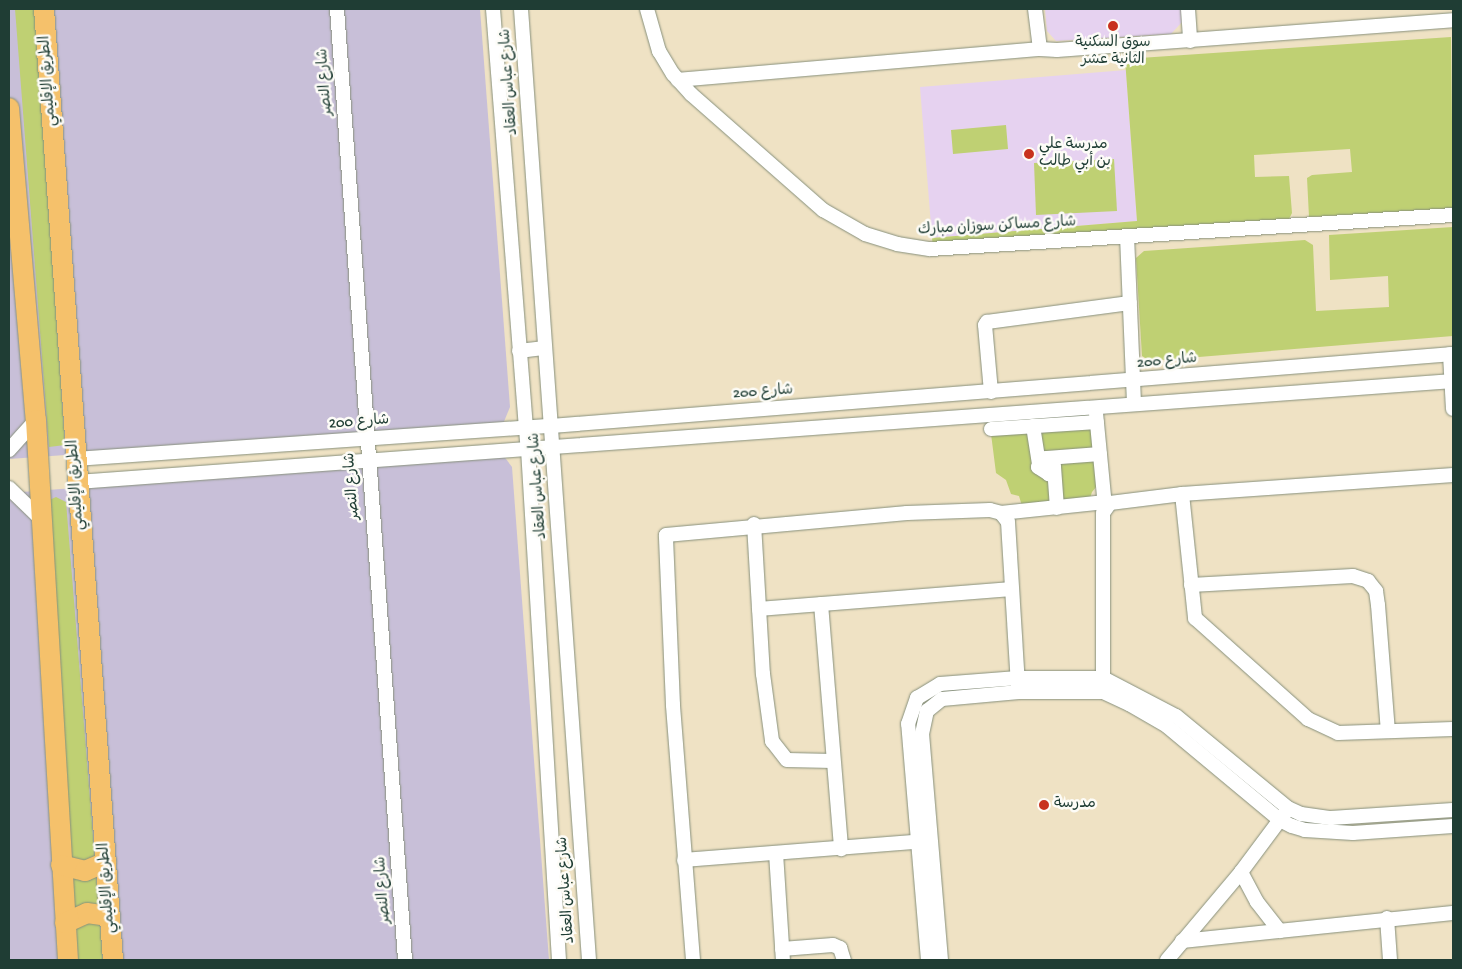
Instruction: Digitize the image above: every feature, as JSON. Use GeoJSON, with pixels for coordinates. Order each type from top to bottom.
{"type":"FeatureCollection","features":[{"type":"Feature","properties":{"kind":"highway","name":"الطريق الإقليمي"},"geometry":{"type":"LineString","coordinates":[[44,9],[75,459],[113,960]]}},
{"type":"Feature","properties":{"kind":"highway"},"geometry":{"type":"LineString","coordinates":[[9,108],[36,420],[68,960]]}},
{"type":"Feature","properties":{"kind":"highway"},"geometry":{"type":"LineString","coordinates":[[61,864],[85,871],[106,862]]}},
{"type":"Feature","properties":{"kind":"highway"},"geometry":{"type":"LineString","coordinates":[[65,923],[88,913],[109,916]]}},
{"type":"Feature","properties":{"kind":"street","name":"شارع النصر"},"geometry":{"type":"LineString","coordinates":[[337,9],[366,439],[405,960]]}},
{"type":"Feature","properties":{"kind":"street","name":"شارع عباس العقاد"},"geometry":{"type":"LineString","coordinates":[[493,9],[528,449],[559,960]]}},
{"type":"Feature","properties":{"kind":"street","name":"شارع عباس العقاد"},"geometry":{"type":"LineString","coordinates":[[521,9],[589,960]]}},
{"type":"Feature","properties":{"kind":"street","name":"شارع مساكن سوزان مبارك"},"geometry":{"type":"LineString","coordinates":[[647,9],[659,51],[678,80],[823,210],[850,227],[880,240],[930,249],[1453,214]]}},
{"type":"Feature","properties":{"kind":"street"},"geometry":{"type":"LineString","coordinates":[[1035,9],[1040,49]]}},
{"type":"Feature","properties":{"kind":"street"},"geometry":{"type":"LineString","coordinates":[[1188,9],[1190,41]]}},
{"type":"Feature","properties":{"kind":"street"},"geometry":{"type":"LineString","coordinates":[[678,80],[1040,49],[1190,41],[1453,20]]}},
{"type":"Feature","properties":{"kind":"street"},"geometry":{"type":"LineString","coordinates":[[1127,236],[1134,404]]}},
{"type":"Feature","properties":{"kind":"street"},"geometry":{"type":"LineString","coordinates":[[991,392],[984,325],[987,322],[1130,303]]}},
{"type":"Feature","properties":{"kind":"street"},"geometry":{"type":"LineString","coordinates":[[519,351],[545,348]]}},
{"type":"Feature","properties":{"kind":"street","name":"شارع 200"},"geometry":{"type":"LineString","coordinates":[[75,459],[526,428],[1133,381],[1451,354]]}},
{"type":"Feature","properties":{"kind":"street"},"geometry":{"type":"LineString","coordinates":[[1451,354],[1453,409]]}},
{"type":"Feature","properties":{"kind":"street"},"geometry":{"type":"LineString","coordinates":[[77,482],[1452,381]]}},
{"type":"Feature","properties":{"kind":"street"},"geometry":{"type":"LineString","coordinates":[[1095,407],[1105,505],[1103,692]]}},
{"type":"Feature","properties":{"kind":"street"},"geometry":{"type":"LineString","coordinates":[[9,450],[36,420]]}},
{"type":"Feature","properties":{"kind":"street"},"geometry":{"type":"LineString","coordinates":[[991,429],[1097,422]]}},
{"type":"Feature","properties":{"kind":"street"},"geometry":{"type":"LineString","coordinates":[[1034,426],[1046,463],[1057,508]]}},
{"type":"Feature","properties":{"kind":"street"},"geometry":{"type":"LineString","coordinates":[[1046,463],[1100,454]]}},
{"type":"Feature","properties":{"kind":"street"},"geometry":{"type":"LineString","coordinates":[[693,960],[684,860],[664,539],[672,532],[907,512],[990,510],[1001,512],[1105,505],[1182,494],[1453,475]]}},
{"type":"Feature","properties":{"kind":"street"},"geometry":{"type":"LineString","coordinates":[[9,488],[42,520]]}},
{"type":"Feature","properties":{"kind":"street"},"geometry":{"type":"LineString","coordinates":[[1182,494],[1192,611],[1198,623],[1308,719],[1338,733],[1453,729]]}},
{"type":"Feature","properties":{"kind":"street"},"geometry":{"type":"LineString","coordinates":[[1001,512],[1008,522],[1018,685]]}},
{"type":"Feature","properties":{"kind":"street"},"geometry":{"type":"LineString","coordinates":[[754,524],[759,609],[772,741],[787,760],[833,761]]}},
{"type":"Feature","properties":{"kind":"street"},"geometry":{"type":"LineString","coordinates":[[1191,585],[1353,576],[1368,582],[1376,592],[1378,604],[1388,731]]}},
{"type":"Feature","properties":{"kind":"street"},"geometry":{"type":"LineString","coordinates":[[759,609],[1011,589]]}},
{"type":"Feature","properties":{"kind":"street"},"geometry":{"type":"LineString","coordinates":[[821,604],[841,849]]}},
{"type":"Feature","properties":{"kind":"street"},"geometry":{"type":"LineString","coordinates":[[928,960],[927,841],[922,734],[927,711],[942,698],[1018,685],[1103,678],[1176,716],[1288,808],[1310,817],[1331,818],[1453,810]]}},
{"type":"Feature","properties":{"kind":"street"},"geometry":{"type":"LineString","coordinates":[[1018,685],[1103,692],[1129,704],[1166,726],[1280,820],[1305,830],[1353,834],[1453,826]]}},
{"type":"Feature","properties":{"kind":"street"},"geometry":{"type":"LineString","coordinates":[[1166,960],[1241,872],[1288,808]]}},
{"type":"Feature","properties":{"kind":"street"},"geometry":{"type":"LineString","coordinates":[[684,860],[927,841]]}},
{"type":"Feature","properties":{"kind":"street"},"geometry":{"type":"LineString","coordinates":[[927,841],[941,960]]}},
{"type":"Feature","properties":{"kind":"street"},"geometry":{"type":"LineString","coordinates":[[776,853],[782,955],[833,944],[840,948],[844,960]]}},
{"type":"Feature","properties":{"kind":"street"},"geometry":{"type":"LineString","coordinates":[[1241,872],[1257,902],[1280,931]]}},
{"type":"Feature","properties":{"kind":"street"},"geometry":{"type":"LineString","coordinates":[[1182,941],[1387,918],[1453,913]]}},
{"type":"Feature","properties":{"kind":"street"},"geometry":{"type":"LineString","coordinates":[[1387,918],[1390,960]]}},
{"type":"Feature","properties":{"kind":"shaded area"},"geometry":{"type":"Polygon","coordinates":[[[9,9],[480,9],[510,407],[503,424],[9,459],[9,9]]]}},
{"type":"Feature","properties":{"kind":"shaded area","name":"سوق السكنية الثانية عشر"},"geometry":{"type":"Polygon","coordinates":[[[1045,9],[1181,9],[1182,22],[1171,34],[1056,41],[1047,31],[1045,9]]]}},
{"type":"Feature","properties":{"kind":"shaded area","name":"مدرسة علي بن أبي طالب"},"geometry":{"type":"Polygon","coordinates":[[[1126,70],[1137,221],[932,238],[920,87],[1126,70]]]}},
{"type":"Feature","properties":{"kind":"shaded area"},"geometry":{"type":"Polygon","coordinates":[[[503,455],[512,467],[549,960],[9,960],[9,493],[503,455]]]}},
{"type":"Feature","properties":{"kind":"green space"},"geometry":{"type":"Polygon","coordinates":[[[15,9],[36,9],[65,445],[49,447],[15,9]]]}},
{"type":"Feature","properties":{"kind":"green space"},"geometry":{"type":"Polygon","coordinates":[[[1451,37],[1453,209],[1309,217],[1307,178],[1312,175],[1352,172],[1350,149],[1254,155],[1255,177],[1289,176],[1292,213],[1289,219],[933,248],[932,238],[1137,221],[1125,59],[1451,37]]]}},
{"type":"Feature","properties":{"kind":"green space"},"geometry":{"type":"Polygon","coordinates":[[[1006,125],[1008,149],[953,154],[951,130],[1006,125]]]}},
{"type":"Feature","properties":{"kind":"green space"},"geometry":{"type":"Polygon","coordinates":[[[1114,159],[1117,211],[1036,215],[1034,163],[1114,159]]]}},
{"type":"Feature","properties":{"kind":"green space"},"geometry":{"type":"Polygon","coordinates":[[[1453,227],[1453,336],[1150,361],[1142,356],[1136,258],[1144,251],[1305,240],[1313,245],[1316,311],[1389,307],[1388,276],[1330,280],[1329,235],[1453,227]]]}},
{"type":"Feature","properties":{"kind":"green space"},"geometry":{"type":"Polygon","coordinates":[[[1096,416],[1101,481],[1092,492],[1088,504],[1022,506],[1019,496],[1011,494],[1006,480],[996,473],[990,426],[1096,416]]]}},
{"type":"Feature","properties":{"kind":"green space"},"geometry":{"type":"Polygon","coordinates":[[[56,497],[66,502],[103,960],[78,960],[47,501],[56,497]]]}},
{"type":"Feature","properties":{"kind":"place","name":"سوق السكنية الثانية عشر"},"geometry":{"type":"Point","coordinates":[1113,26]}},
{"type":"Feature","properties":{"kind":"place","name":"مدرسة علي بن أبي طالب"},"geometry":{"type":"Point","coordinates":[1029,154]}},
{"type":"Feature","properties":{"kind":"place","name":"مدرسة"},"geometry":{"type":"Point","coordinates":[1044,805]}}]}
